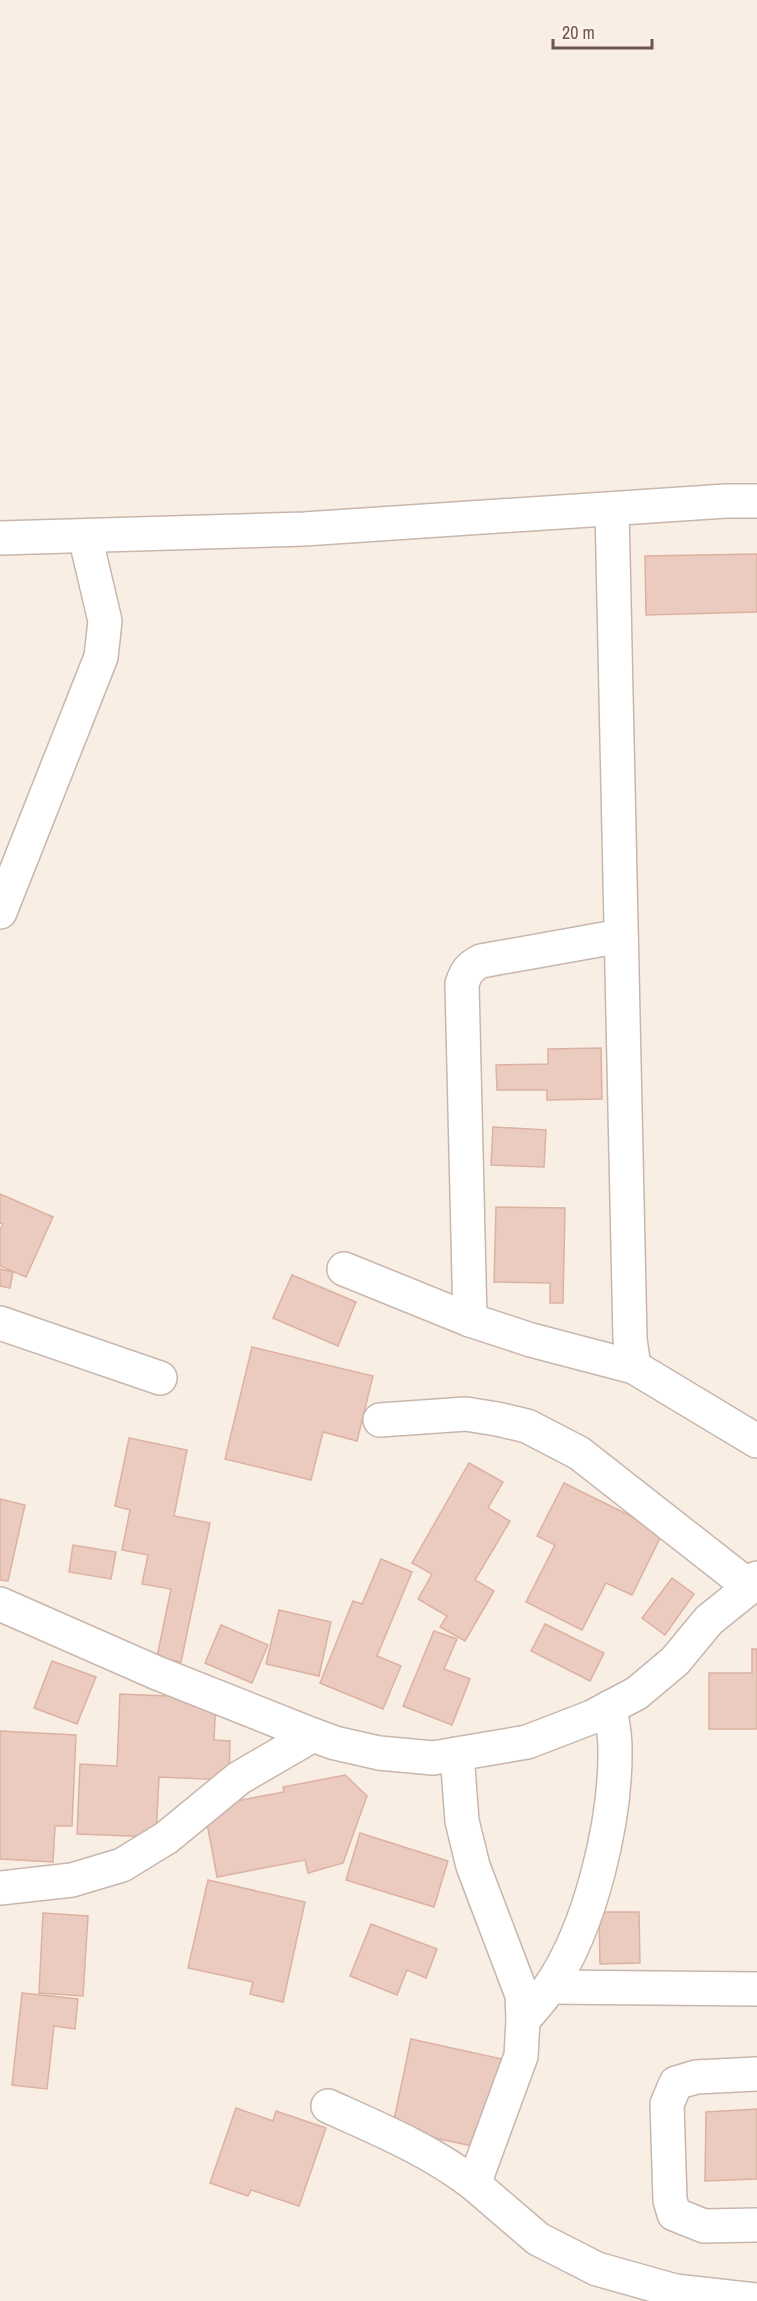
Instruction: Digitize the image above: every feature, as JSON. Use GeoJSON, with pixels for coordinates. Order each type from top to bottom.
{"type":"FeatureCollection","features":[{"type":"Feature","properties":{"kind":"street"},"geometry":{"type":"LineString","coordinates":[[0,538],[304,529],[726,501],[757,501]]}},
{"type":"Feature","properties":{"kind":"street"},"geometry":{"type":"LineString","coordinates":[[612,509],[630,1339],[634,1367]]}},
{"type":"Feature","properties":{"kind":"street"},"geometry":{"type":"LineString","coordinates":[[0,912],[101,657],[105,621],[85,536]]}},
{"type":"Feature","properties":{"kind":"street"},"geometry":{"type":"LineString","coordinates":[[470,1320],[462,984],[465,973],[470,966],[481,961],[621,936]]}},
{"type":"Feature","properties":{"kind":"street"},"geometry":{"type":"LineString","coordinates":[[344,1269],[470,1320],[531,1340],[634,1367],[757,1441]]}},
{"type":"Feature","properties":{"kind":"street"},"geometry":{"type":"LineString","coordinates":[[0,1323],[160,1378]]}},
{"type":"Feature","properties":{"kind":"street"},"geometry":{"type":"LineString","coordinates":[[0,1604],[157,1673],[335,1743],[379,1753],[433,1758],[527,1742],[592,1717],[637,1693],[675,1661],[709,1620],[754,1583],[579,1453],[527,1426],[465,1414],[380,1420]]}},
{"type":"Feature","properties":{"kind":"street"},"geometry":{"type":"LineString","coordinates":[[524,2020],[550,1987],[572,1948],[587,1913],[610,1818],[615,1746],[610,1707]]}},
{"type":"Feature","properties":{"kind":"street"},"geometry":{"type":"LineString","coordinates":[[0,1888],[72,1880],[122,1865],[166,1838],[238,1778],[313,1735]]}},
{"type":"Feature","properties":{"kind":"street"},"geometry":{"type":"LineString","coordinates":[[457,1754],[462,1821],[473,1866],[522,1995],[524,2020],[520,2056],[474,2184]]}},
{"type":"Feature","properties":{"kind":"street"},"geometry":{"type":"LineString","coordinates":[[550,1987],[757,1989]]}},
{"type":"Feature","properties":{"kind":"street"},"geometry":{"type":"LineString","coordinates":[[757,2074],[696,2077],[676,2083],[667,2104],[670,2200],[674,2214],[704,2226],[757,2224]]}},
{"type":"Feature","properties":{"kind":"street"},"geometry":{"type":"LineString","coordinates":[[328,2106],[450,2166],[538,2239],[597,2269],[675,2291],[757,2300]]}},
{"type":"Feature","properties":{"kind":"building"},"geometry":{"type":"Polygon","coordinates":[[[757,554],[757,612],[646,615],[645,556],[757,554]]]}},
{"type":"Feature","properties":{"kind":"building"},"geometry":{"type":"Polygon","coordinates":[[[601,1048],[602,1099],[547,1100],[547,1090],[497,1090],[496,1065],[548,1064],[548,1049],[601,1048]]]}},
{"type":"Feature","properties":{"kind":"building"},"geometry":{"type":"Polygon","coordinates":[[[493,1127],[546,1130],[544,1167],[491,1165],[493,1127]]]}},
{"type":"Feature","properties":{"kind":"building"},"geometry":{"type":"Polygon","coordinates":[[[0,1194],[53,1217],[26,1277],[0,1266],[0,1230],[3,1224],[0,1223],[0,1194]]]}},
{"type":"Feature","properties":{"kind":"building"},"geometry":{"type":"Polygon","coordinates":[[[496,1207],[565,1208],[563,1303],[550,1303],[550,1283],[494,1282],[496,1207]]]}},
{"type":"Feature","properties":{"kind":"building"},"geometry":{"type":"Polygon","coordinates":[[[0,1269],[13,1272],[10,1288],[0,1286],[0,1269]]]}},
{"type":"Feature","properties":{"kind":"building"},"geometry":{"type":"Polygon","coordinates":[[[292,1275],[356,1302],[338,1346],[273,1318],[292,1275]]]}},
{"type":"Feature","properties":{"kind":"building"},"geometry":{"type":"Polygon","coordinates":[[[252,1347],[373,1376],[357,1441],[323,1432],[311,1480],[225,1459],[252,1347]]]}},
{"type":"Feature","properties":{"kind":"building"},"geometry":{"type":"Polygon","coordinates":[[[129,1438],[187,1450],[174,1516],[210,1523],[181,1662],[157,1657],[171,1589],[142,1584],[148,1555],[122,1550],[130,1510],[115,1506],[129,1438]]]}},
{"type":"Feature","properties":{"kind":"building"},"geometry":{"type":"Polygon","coordinates":[[[469,1463],[503,1482],[488,1508],[510,1521],[475,1580],[494,1591],[465,1641],[440,1627],[447,1616],[418,1599],[432,1574],[412,1563],[469,1463]]]}},
{"type":"Feature","properties":{"kind":"building"},"geometry":{"type":"Polygon","coordinates":[[[564,1483],[663,1532],[632,1595],[606,1583],[582,1630],[526,1602],[555,1545],[537,1536],[564,1483]]]}},
{"type":"Feature","properties":{"kind":"building"},"geometry":{"type":"Polygon","coordinates":[[[0,1499],[25,1505],[8,1581],[0,1580],[0,1499]]]}},
{"type":"Feature","properties":{"kind":"building"},"geometry":{"type":"Polygon","coordinates":[[[73,1545],[116,1552],[111,1579],[69,1572],[73,1545]]]}},
{"type":"Feature","properties":{"kind":"building"},"geometry":{"type":"Polygon","coordinates":[[[381,1559],[412,1572],[377,1656],[401,1666],[383,1709],[320,1683],[353,1601],[362,1604],[381,1559]]]}},
{"type":"Feature","properties":{"kind":"building"},"geometry":{"type":"Polygon","coordinates":[[[672,1578],[694,1594],[665,1635],[642,1618],[672,1578]]]}},
{"type":"Feature","properties":{"kind":"building"},"geometry":{"type":"Polygon","coordinates":[[[279,1610],[331,1622],[319,1676],[266,1664],[279,1610]]]}},
{"type":"Feature","properties":{"kind":"building"},"geometry":{"type":"Polygon","coordinates":[[[545,1624],[604,1653],[590,1681],[531,1651],[545,1624]]]}},
{"type":"Feature","properties":{"kind":"building"},"geometry":{"type":"Polygon","coordinates":[[[221,1625],[268,1645],[252,1683],[205,1663],[221,1625]]]}},
{"type":"Feature","properties":{"kind":"building"},"geometry":{"type":"Polygon","coordinates":[[[434,1631],[457,1639],[444,1669],[470,1679],[452,1725],[403,1706],[434,1631]]]}},
{"type":"Feature","properties":{"kind":"building"},"geometry":{"type":"Polygon","coordinates":[[[752,1649],[757,1649],[757,1729],[709,1729],[709,1673],[752,1673],[752,1649]]]}},
{"type":"Feature","properties":{"kind":"building"},"geometry":{"type":"Polygon","coordinates":[[[52,1661],[96,1677],[77,1724],[34,1708],[52,1661]]]}},
{"type":"Feature","properties":{"kind":"building"},"geometry":{"type":"Polygon","coordinates":[[[120,1694],[216,1698],[214,1740],[230,1741],[229,1780],[159,1777],[156,1837],[77,1834],[80,1764],[117,1766],[120,1694]]]}},
{"type":"Feature","properties":{"kind":"building"},"geometry":{"type":"Polygon","coordinates":[[[0,1731],[76,1735],[72,1826],[55,1826],[53,1862],[0,1859],[0,1731]]]}},
{"type":"Feature","properties":{"kind":"building"},"geometry":{"type":"Polygon","coordinates":[[[345,1775],[367,1796],[343,1863],[308,1873],[305,1860],[217,1877],[204,1807],[284,1792],[283,1787],[345,1775]]]}},
{"type":"Feature","properties":{"kind":"building"},"geometry":{"type":"Polygon","coordinates":[[[360,1833],[448,1861],[434,1907],[346,1880],[360,1833]]]}},
{"type":"Feature","properties":{"kind":"building"},"geometry":{"type":"Polygon","coordinates":[[[208,1880],[305,1902],[283,2002],[250,1994],[253,1982],[188,1968],[208,1880]]]}},
{"type":"Feature","properties":{"kind":"building"},"geometry":{"type":"Polygon","coordinates":[[[599,1912],[639,1912],[640,1963],[600,1964],[599,1912]]]}},
{"type":"Feature","properties":{"kind":"building"},"geometry":{"type":"Polygon","coordinates":[[[43,1913],[88,1916],[83,1996],[39,1993],[43,1913]]]}},
{"type":"Feature","properties":{"kind":"building"},"geometry":{"type":"Polygon","coordinates":[[[371,1924],[437,1949],[426,1978],[407,1970],[397,1995],[350,1976],[371,1924]]]}},
{"type":"Feature","properties":{"kind":"building"},"geometry":{"type":"Polygon","coordinates":[[[22,1993],[78,1999],[75,2029],[54,2026],[47,2089],[12,2085],[22,1993]]]}},
{"type":"Feature","properties":{"kind":"building"},"geometry":{"type":"Polygon","coordinates":[[[411,2039],[502,2059],[482,2148],[392,2129],[411,2039]]]}},
{"type":"Feature","properties":{"kind":"building"},"geometry":{"type":"Polygon","coordinates":[[[236,2108],[273,2121],[276,2111],[326,2128],[299,2206],[251,2190],[248,2196],[210,2183],[236,2108]]]}},
{"type":"Feature","properties":{"kind":"building"},"geometry":{"type":"Polygon","coordinates":[[[757,2109],[757,2179],[705,2181],[706,2112],[757,2109]]]}}]}
